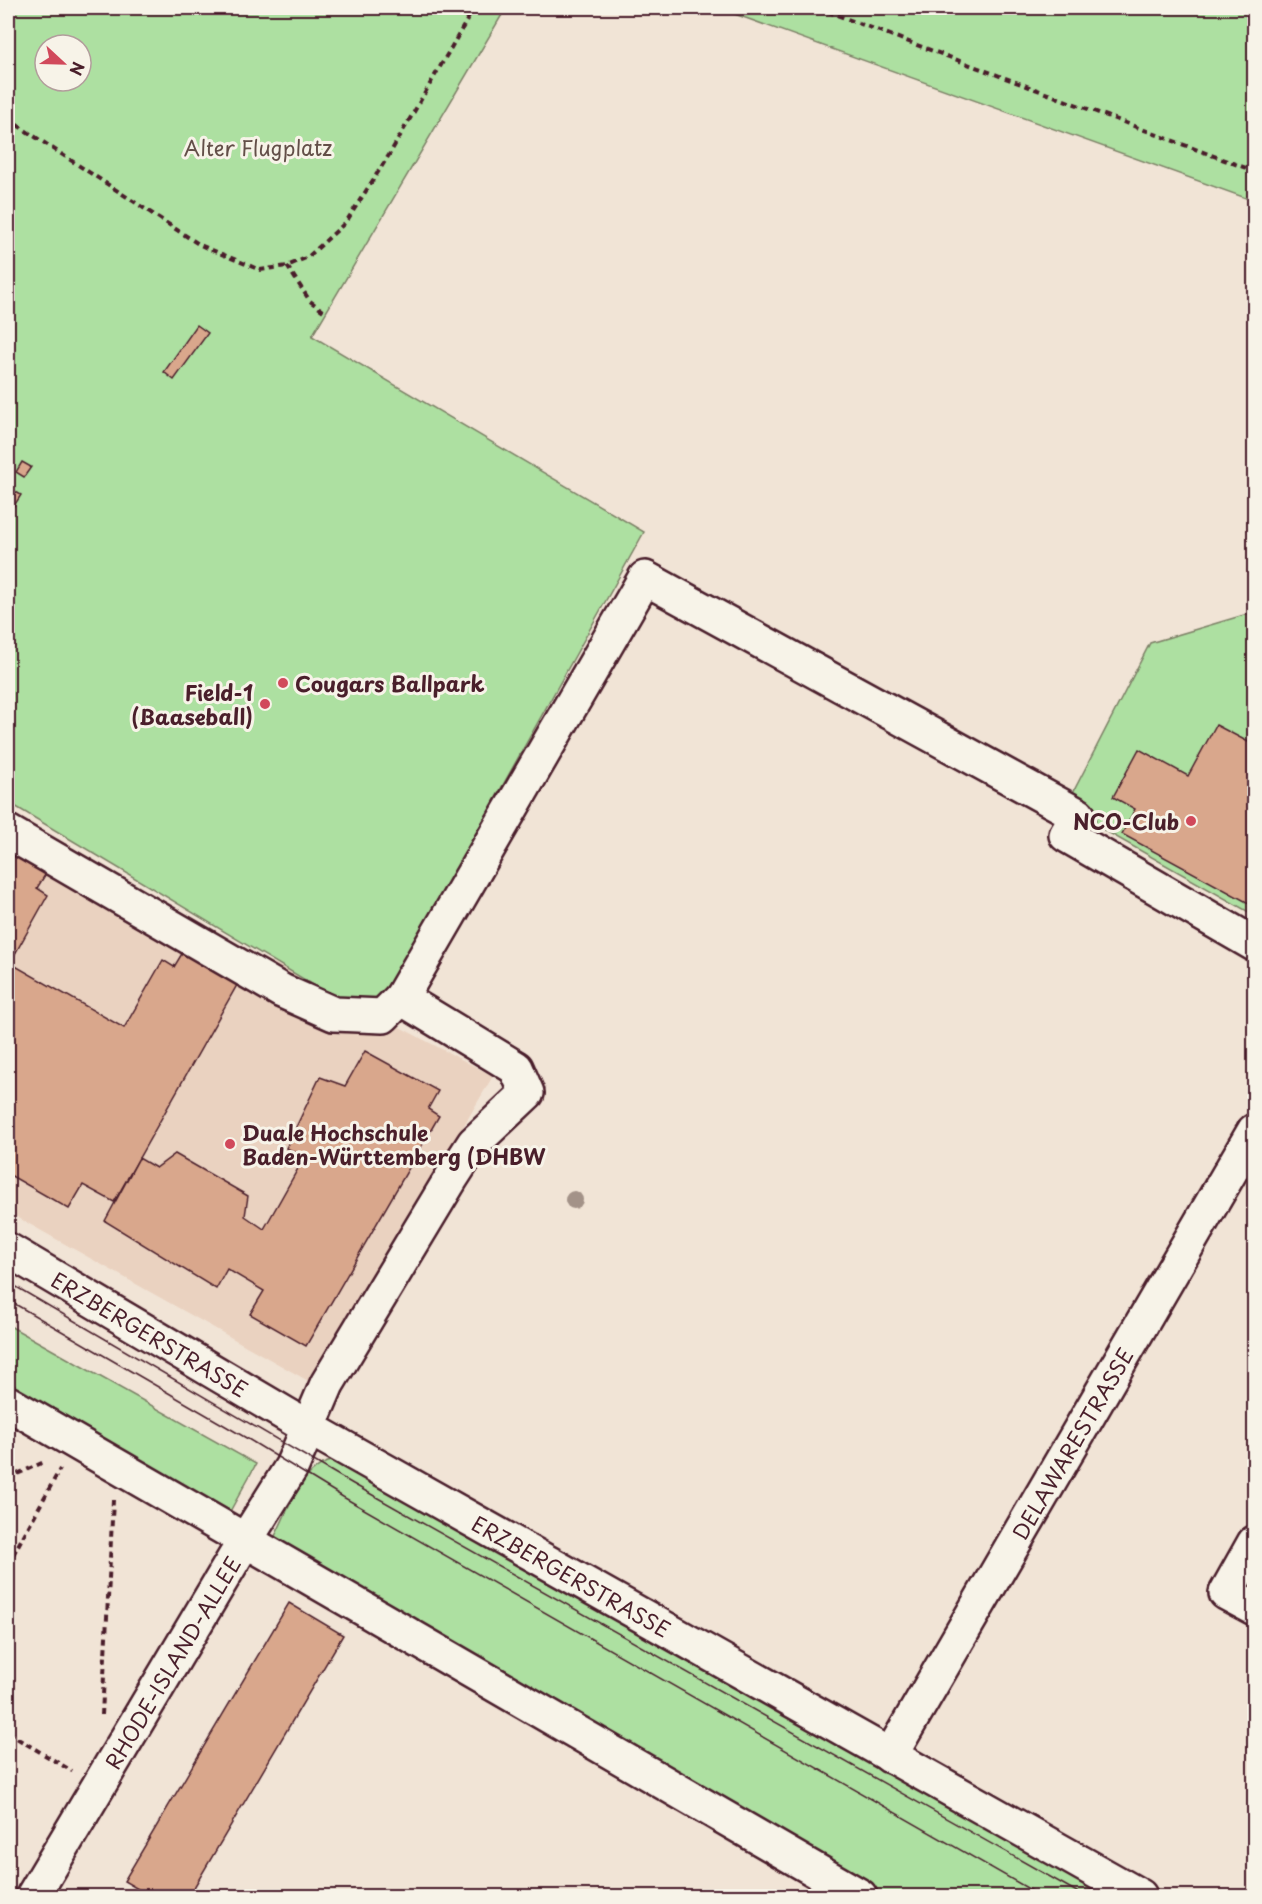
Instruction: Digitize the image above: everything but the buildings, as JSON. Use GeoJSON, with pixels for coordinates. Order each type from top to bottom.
{"type":"FeatureCollection","features":[{"type":"Feature","properties":{"kind":"street"},"geometry":{"type":"LineString","coordinates":[[8,831],[282,991],[334,1014],[383,1016],[401,998],[645,578],[1078,815],[1066,835],[1254,944]]}},
{"type":"Feature","properties":{"kind":"street","name":"RHODE-ISLAND-ALLEE"},"geometry":{"type":"LineString","coordinates":[[33,1896],[292,1466],[327,1384],[474,1143],[527,1093],[516,1068],[401,998]]}},
{"type":"Feature","properties":{"kind":"street","name":"DELAWARESTRASSE"},"geometry":{"type":"LineString","coordinates":[[890,1756],[1254,1131]]}},
{"type":"Feature","properties":{"kind":"street","name":"ERZBERGERSTRASSE"},"geometry":{"type":"LineString","coordinates":[[8,1250],[309,1428],[1140,1896]]}},
{"type":"Feature","properties":{"kind":"street"},"geometry":{"type":"LineString","coordinates":[[8,1403],[860,1896]]}},
{"type":"Feature","properties":{"kind":"street"},"geometry":{"type":"LineString","coordinates":[[1254,1543],[1226,1593],[1254,1608]]}},
{"type":"Feature","properties":{"kind":"path"},"geometry":{"type":"LineString","coordinates":[[8,119],[200,245],[260,270],[287,266],[308,257],[346,222],[389,155],[474,8]]}},
{"type":"Feature","properties":{"kind":"path"},"geometry":{"type":"LineString","coordinates":[[818,8],[1254,171]]}},
{"type":"Feature","properties":{"kind":"path"},"geometry":{"type":"LineString","coordinates":[[287,266],[310,301],[326,313]]}},
{"type":"Feature","properties":{"kind":"path"},"geometry":{"type":"LineString","coordinates":[[8,1478],[53,1458]]}},
{"type":"Feature","properties":{"kind":"path"},"geometry":{"type":"LineString","coordinates":[[8,1564],[63,1463]]}},
{"type":"Feature","properties":{"kind":"path"},"geometry":{"type":"LineString","coordinates":[[102,1716],[113,1492]]}},
{"type":"Feature","properties":{"kind":"path"},"geometry":{"type":"LineString","coordinates":[[8,1640],[12,1643],[8,1652]]}},
{"type":"Feature","properties":{"kind":"path"},"geometry":{"type":"LineString","coordinates":[[8,1733],[99,1787]]}},
{"type":"Feature","properties":{"kind":"shaded area","name":"Duale Hochschule Baden-Württemberg (DHBW"},"geometry":{"type":"Polygon","coordinates":[[[8,817],[189,924],[306,978],[493,1076],[312,1383],[8,1212],[8,817]]]}},
{"type":"Feature","properties":{"kind":"green space","name":"Cougars Ballpark"},"geometry":{"type":"Polygon","coordinates":[[[8,8],[506,8],[312,336],[644,532],[372,1020],[8,802],[8,8]]]}},
{"type":"Feature","properties":{"kind":"green space"},"geometry":{"type":"Polygon","coordinates":[[[718,8],[1254,8],[1254,201],[718,8]]]}},
{"type":"Feature","properties":{"kind":"green space"},"geometry":{"type":"Polygon","coordinates":[[[1254,612],[1254,915],[1065,808],[1150,643],[1254,612]]]}},
{"type":"Feature","properties":{"kind":"green space"},"geometry":{"type":"Polygon","coordinates":[[[8,1325],[256,1464],[228,1515],[8,1394],[8,1325]]]}},
{"type":"Feature","properties":{"kind":"green space"},"geometry":{"type":"Polygon","coordinates":[[[335,1460],[1120,1896],[879,1896],[280,1547],[275,1536],[291,1501],[305,1479],[314,1470],[335,1460]]]}},
{"type":"Feature","properties":{"kind":"tram line"},"geometry":{"type":"LineString","coordinates":[[8,1282],[353,1484],[1084,1896]]}},
{"type":"Feature","properties":{"kind":"tram line"},"geometry":{"type":"LineString","coordinates":[[8,1300],[248,1439],[343,1497],[1041,1896]]}},
{"type":"Feature","properties":{"kind":"place","name":"Cougars Ballpark"},"geometry":{"type":"Point","coordinates":[283,683]}},
{"type":"Feature","properties":{"kind":"place","name":"Field-1 (Baaseball)"},"geometry":{"type":"Point","coordinates":[265,704]}},
{"type":"Feature","properties":{"kind":"place","name":"NCO-Club"},"geometry":{"type":"Point","coordinates":[1191,821]}},
{"type":"Feature","properties":{"kind":"place","name":"Duale Hochschule Baden-Württemberg (DHBW"},"geometry":{"type":"Point","coordinates":[230,1144]}},
{"type":"Feature","properties":{"kind":"park label","name":"Alter Flugplatz"},"geometry":{"type":"Point","coordinates":[258,147]}}]}
